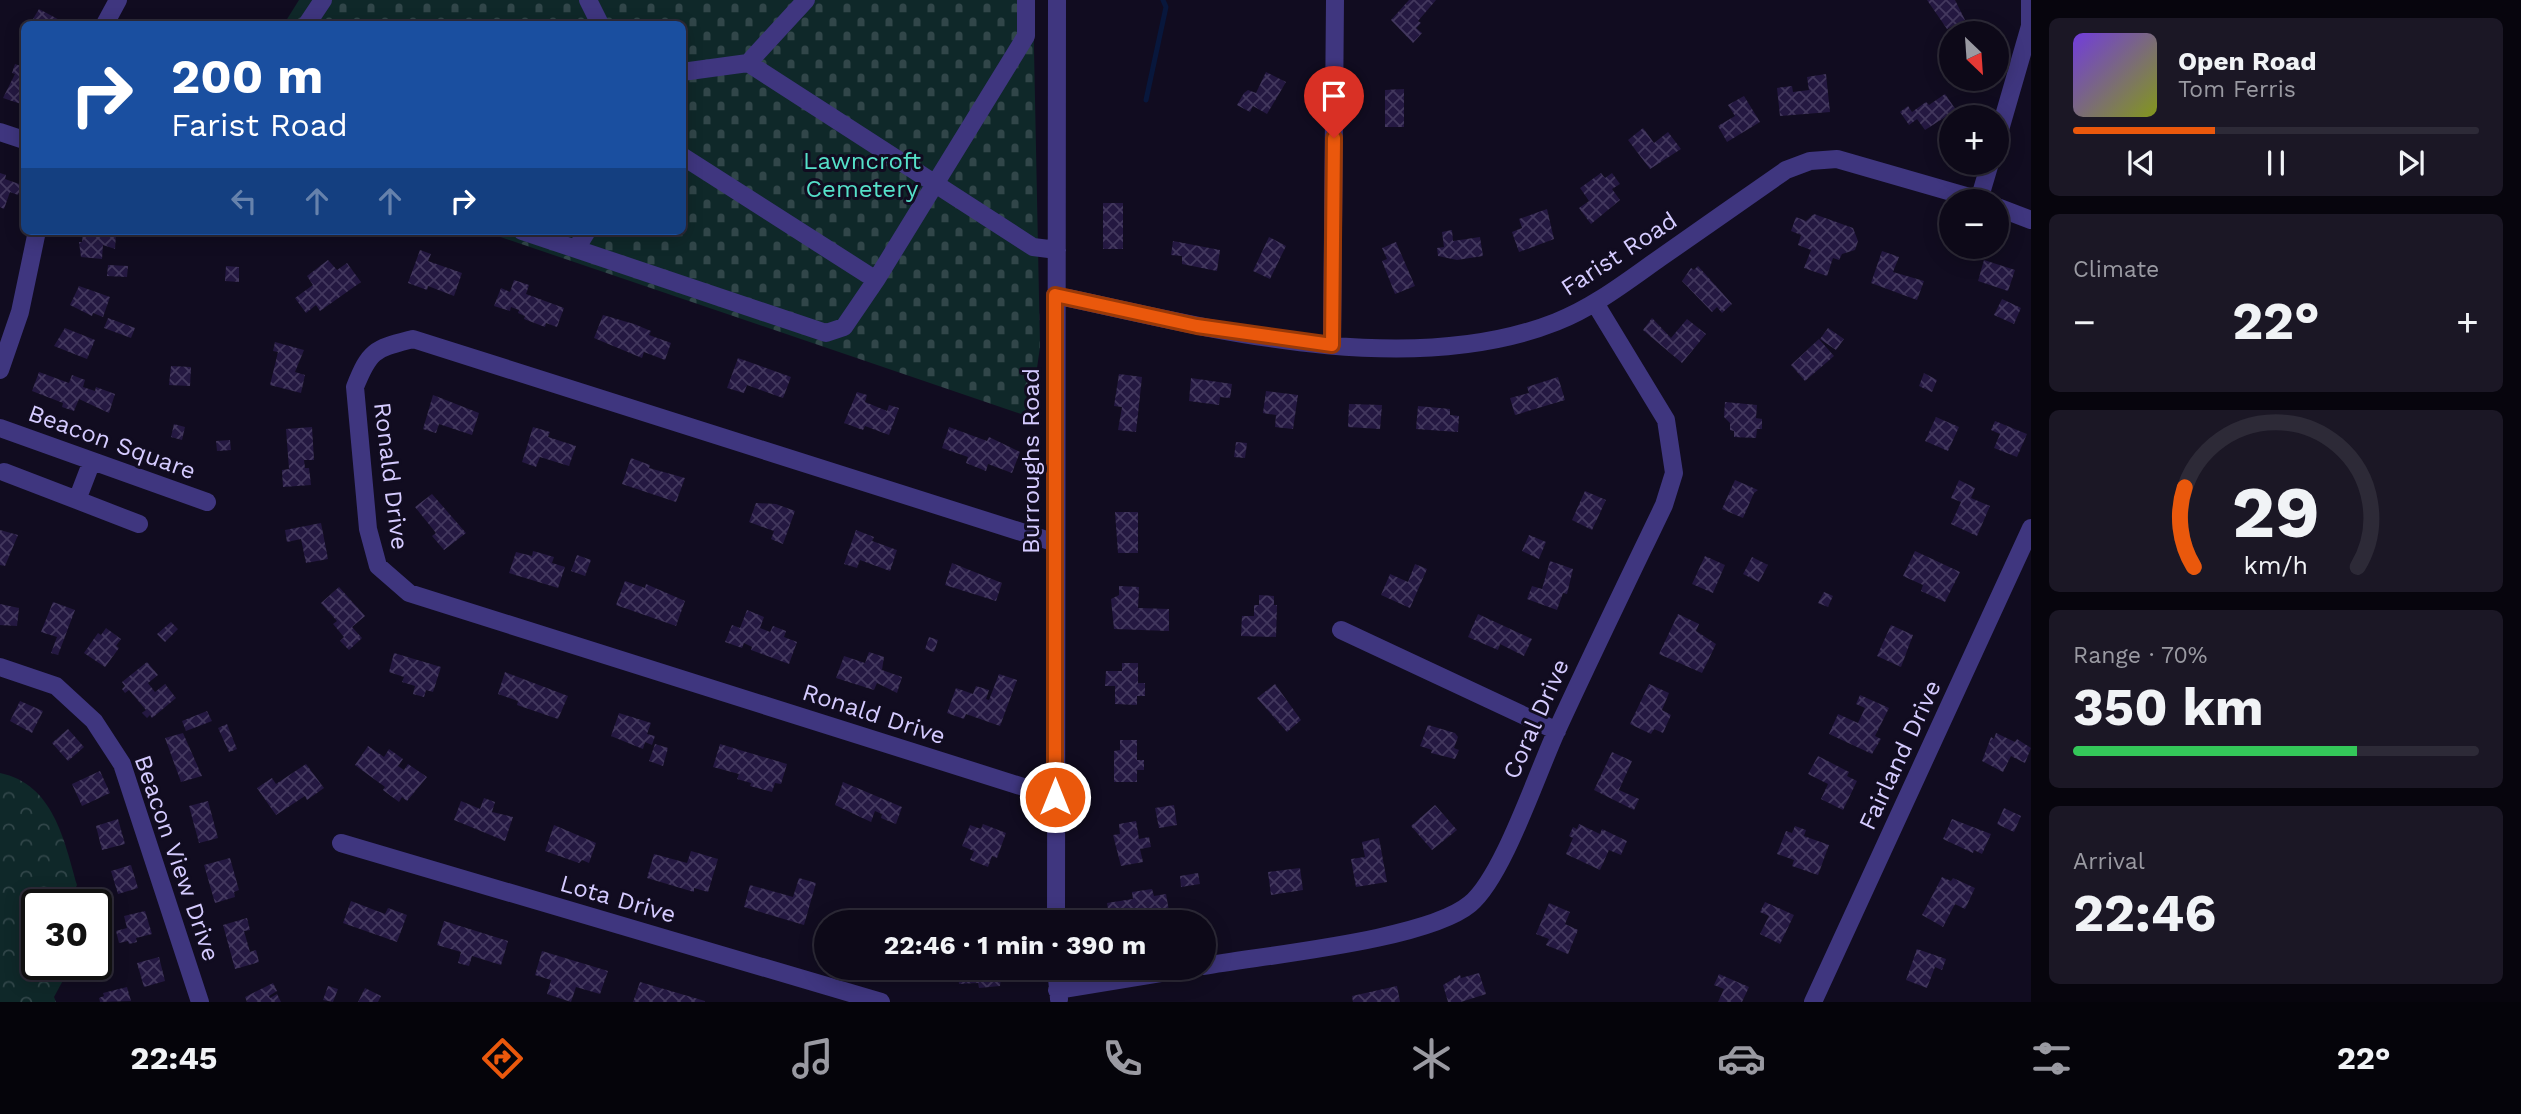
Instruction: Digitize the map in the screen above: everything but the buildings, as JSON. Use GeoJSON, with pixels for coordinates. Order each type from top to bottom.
{"type":"FeatureCollection","features":[{"type":"Feature","properties":{"kind":"street"},"geometry":{"type":"LineString","coordinates":[[107,21],[118,0]]}},
{"type":"Feature","properties":{"kind":"street"},"geometry":{"type":"LineString","coordinates":[[309,21],[323,0]]}},
{"type":"Feature","properties":{"kind":"street"},"geometry":{"type":"LineString","coordinates":[[588,0],[598,21]]}},
{"type":"Feature","properties":{"kind":"street"},"geometry":{"type":"LineString","coordinates":[[686,71],[748,63],[806,0]]}},
{"type":"Feature","properties":{"kind":"street"},"geometry":{"type":"LineString","coordinates":[[534,235],[826,333],[844,327],[876,280],[1026,36],[1026,0]]}},
{"type":"Feature","properties":{"kind":"street","name":"Burroughs Road"},"geometry":{"type":"LineString","coordinates":[[1056,910],[1055,295],[1058,0]]}},
{"type":"Feature","properties":{"kind":"street"},"geometry":{"type":"LineString","coordinates":[[1332,345],[1335,0]]}},
{"type":"Feature","properties":{"kind":"street"},"geometry":{"type":"LineString","coordinates":[[2007,105],[2029,26],[2030,0]]}},
{"type":"Feature","properties":{"kind":"street"},"geometry":{"type":"LineString","coordinates":[[748,63],[1033,247],[1057,250]]}},
{"type":"Feature","properties":{"kind":"street"},"geometry":{"type":"LineString","coordinates":[[0,132],[21,139]]}},
{"type":"Feature","properties":{"kind":"street"},"geometry":{"type":"LineString","coordinates":[[686,159],[876,280]]}},
{"type":"Feature","properties":{"kind":"street","name":"Farist Road"},"geometry":{"type":"LineString","coordinates":[[1055,295],[1197,326],[1332,345],[1408,349],[1480,342],[1519,335],[1595,303],[1786,170],[1810,161],[1837,159],[1940,189]]}},
{"type":"Feature","properties":{"kind":"street"},"geometry":{"type":"LineString","coordinates":[[2009,212],[2031,220]]}},
{"type":"Feature","properties":{"kind":"street"},"geometry":{"type":"LineString","coordinates":[[0,370],[20,312],[36,235]]}},
{"type":"Feature","properties":{"kind":"street"},"geometry":{"type":"LineString","coordinates":[[576,249],[585,235]]}},
{"type":"Feature","properties":{"kind":"street","name":"Coral Drive"},"geometry":{"type":"LineString","coordinates":[[1216,963],[1398,933],[1441,921],[1470,904],[1496,871],[1557,731],[1664,505],[1674,473],[1666,420],[1595,303]]}},
{"type":"Feature","properties":{"kind":"street","name":"Ronald Drive"},"geometry":{"type":"LineString","coordinates":[[1055,797],[409,593],[378,566],[368,529],[355,387],[364,366],[378,348],[412,340],[1056,543]]}},
{"type":"Feature","properties":{"kind":"street","name":"Beacon Square"},"geometry":{"type":"LineString","coordinates":[[0,428],[207,502]]}},
{"type":"Feature","properties":{"kind":"street"},"geometry":{"type":"LineString","coordinates":[[78,500],[92,461]]}},
{"type":"Feature","properties":{"kind":"street"},"geometry":{"type":"LineString","coordinates":[[5,472],[139,524]]}},
{"type":"Feature","properties":{"kind":"street","name":"Fairland Drive"},"geometry":{"type":"LineString","coordinates":[[1813,1002],[2031,528]]}},
{"type":"Feature","properties":{"kind":"street"},"geometry":{"type":"LineString","coordinates":[[1340,630],[1557,731]]}},
{"type":"Feature","properties":{"kind":"street","name":"Beacon View Drive"},"geometry":{"type":"LineString","coordinates":[[0,667],[56,686],[94,721],[122,764],[200,1002]]}},
{"type":"Feature","properties":{"kind":"street","name":"Lota Drive"},"geometry":{"type":"LineString","coordinates":[[341,843],[881,1002]]}},
{"type":"Feature","properties":{"kind":"street"},"geometry":{"type":"LineString","coordinates":[[1058,996],[1134,980]]}},
{"type":"Feature","properties":{"kind":"green space","name":"Lawncroft Cemetery"},"geometry":{"type":"Polygon","coordinates":[[[299,0],[1033,0],[1040,347],[1030,417],[495,235],[686,235],[686,21],[286,21],[299,0]]]}},
{"type":"Feature","properties":{"kind":"green space"},"geometry":{"type":"Polygon","coordinates":[[[0,773],[18,779],[44,801],[61,832],[77,885],[75,889],[21,889],[21,980],[63,980],[54,997],[56,1002],[0,1002],[0,773]]]}},
{"type":"Feature","properties":{"kind":"waterway"},"geometry":{"type":"LineString","coordinates":[[1146,100],[1166,7],[1163,0]]}},
{"type":"Feature","properties":{"kind":"route"},"geometry":{"type":"LineString","coordinates":[[1055,797],[1055,295],[1197,326],[1332,345],[1334,138]]}}]}
